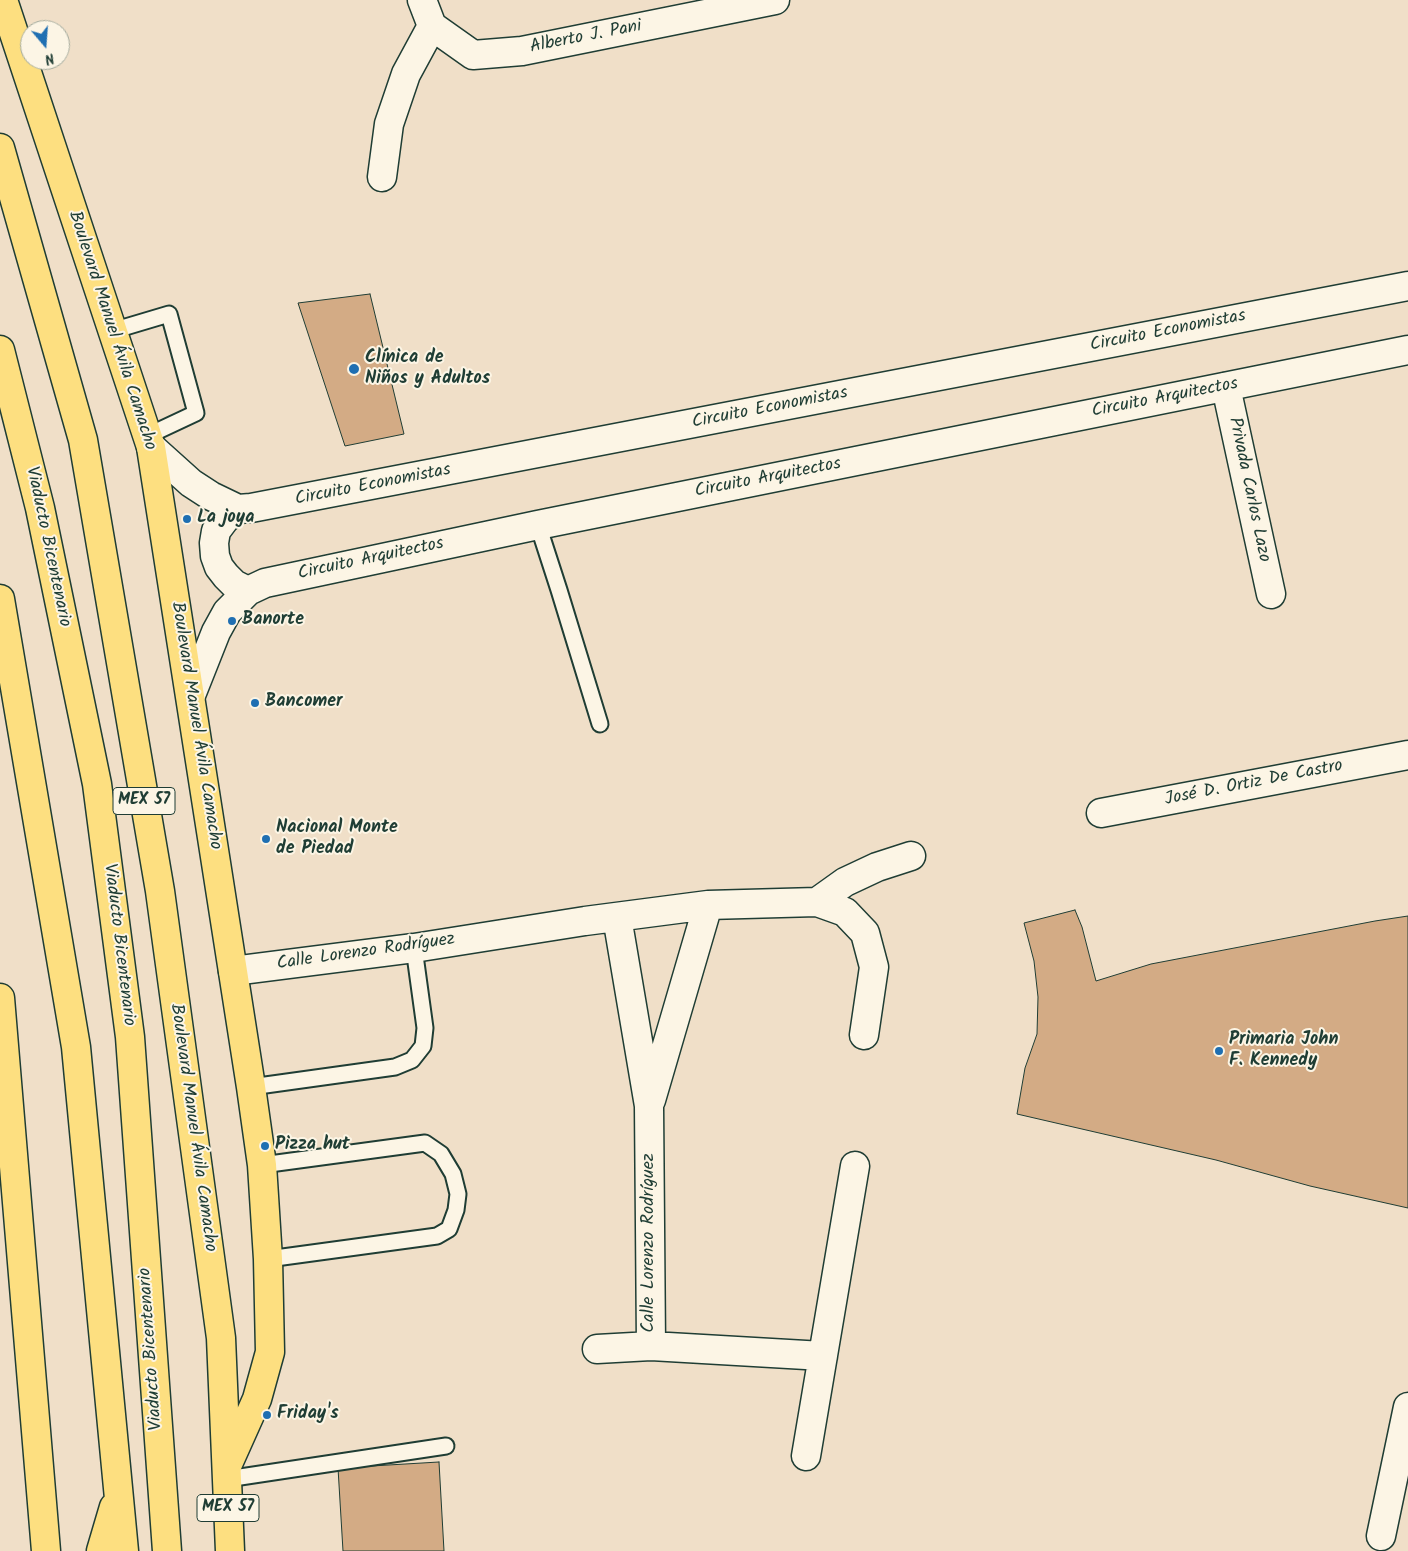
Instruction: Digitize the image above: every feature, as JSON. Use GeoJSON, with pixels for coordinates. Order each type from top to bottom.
{"type":"FeatureCollection","features":[{"type":"Feature","properties":{"kind":"main road","name":"Boulevard Manuel Ávila Camacho"},"geometry":{"type":"LineString","coordinates":[[3,0],[149,442],[191,696],[251,1087],[262,1165],[268,1259],[270,1352],[257,1399],[227,1472]]}},
{"type":"Feature","properties":{"kind":"main road","name":"Boulevard Manuel Ávila Camacho"},"geometry":{"type":"LineString","coordinates":[[0,148],[84,450],[162,910],[220,1338],[230,1551]]}},
{"type":"Feature","properties":{"kind":"main road","name":"Viaducto Bicentenario"},"geometry":{"type":"LineString","coordinates":[[0,350],[40,508],[97,784],[130,1037],[167,1551]]}},
{"type":"Feature","properties":{"kind":"main road"},"geometry":{"type":"LineString","coordinates":[[0,599],[76,1047],[124,1551]]}},
{"type":"Feature","properties":{"kind":"main road"},"geometry":{"type":"LineString","coordinates":[[0,998],[46,1551]]}},
{"type":"Feature","properties":{"kind":"main road"},"geometry":{"type":"LineString","coordinates":[[101,1551],[118,1491]]}},
{"type":"Feature","properties":{"kind":"street"},"geometry":{"type":"LineString","coordinates":[[382,177],[389,124],[406,74],[432,26],[422,0]]}},
{"type":"Feature","properties":{"kind":"street","name":"Alberto J. Pani"},"geometry":{"type":"LineString","coordinates":[[432,26],[473,55],[522,52],[776,0]]}},
{"type":"Feature","properties":{"kind":"street","name":"Circuito Economistas"},"geometry":{"type":"LineString","coordinates":[[238,509],[266,506],[1408,286]]}},
{"type":"Feature","properties":{"kind":"street","name":"Circuito Arquitectos"},"geometry":{"type":"LineString","coordinates":[[191,696],[216,632],[227,612],[248,591],[265,583],[538,525],[1408,350]]}},
{"type":"Feature","properties":{"kind":"street","name":"Privada Carlos Lazo"},"geometry":{"type":"LineString","coordinates":[[1226,387],[1271,594]]}},
{"type":"Feature","properties":{"kind":"street"},"geometry":{"type":"LineString","coordinates":[[149,442],[191,483],[211,496],[238,509],[225,519],[216,531],[214,543],[215,556],[219,567],[226,576],[234,584],[248,591]]}},
{"type":"Feature","properties":{"kind":"street","name":"José D. Ortiz De Castro"},"geometry":{"type":"LineString","coordinates":[[1101,813],[1408,755]]}},
{"type":"Feature","properties":{"kind":"street"},"geometry":{"type":"LineString","coordinates":[[817,902],[846,882],[869,871],[911,856]]}},
{"type":"Feature","properties":{"kind":"street","name":"Calle Lorenzo Rodríguez"},"geometry":{"type":"LineString","coordinates":[[233,970],[414,948],[708,905],[817,902],[845,912],[865,933],[874,967],[864,1035]]}},
{"type":"Feature","properties":{"kind":"street","name":"Calle Lorenzo Rodríguez"},"geometry":{"type":"LineString","coordinates":[[649,1106],[708,905]]}},
{"type":"Feature","properties":{"kind":"street","name":"Calle Lorenzo Rodríguez"},"geometry":{"type":"LineString","coordinates":[[617,917],[649,1106],[651,1346],[822,1356]]}},
{"type":"Feature","properties":{"kind":"street"},"geometry":{"type":"LineString","coordinates":[[806,1456],[855,1166]]}},
{"type":"Feature","properties":{"kind":"street"},"geometry":{"type":"LineString","coordinates":[[597,1349],[651,1346]]}},
{"type":"Feature","properties":{"kind":"street"},"geometry":{"type":"LineString","coordinates":[[1381,1536],[1408,1407]]}},
{"type":"Feature","properties":{"kind":"lane"},"geometry":{"type":"LineString","coordinates":[[112,331],[169,314],[196,413],[149,442]]}},
{"type":"Feature","properties":{"kind":"lane"},"geometry":{"type":"LineString","coordinates":[[538,525],[560,590],[600,724]]}},
{"type":"Feature","properties":{"kind":"lane"},"geometry":{"type":"LineString","coordinates":[[251,1087],[395,1067],[412,1060],[423,1046],[425,1028],[414,948]]}},
{"type":"Feature","properties":{"kind":"lane"},"geometry":{"type":"LineString","coordinates":[[262,1165],[426,1143],[441,1154],[453,1174],[458,1194],[456,1210],[449,1229],[437,1236],[268,1259]]}},
{"type":"Feature","properties":{"kind":"lane"},"geometry":{"type":"LineString","coordinates":[[227,1472],[446,1446]]}},
{"type":"Feature","properties":{"kind":"building","name":"Clínica de Niños y Adultos"},"geometry":{"type":"Polygon","coordinates":[[[370,294],[404,434],[345,446],[298,303],[370,294]]]}},
{"type":"Feature","properties":{"kind":"building","name":"Primaria John F. Kennedy"},"geometry":{"type":"Polygon","coordinates":[[[1075,910],[1082,927],[1096,981],[1151,964],[1408,916],[1408,1208],[1310,1186],[1216,1160],[1017,1114],[1025,1068],[1037,1034],[1038,997],[1034,961],[1024,923],[1075,910]]]}},
{"type":"Feature","properties":{"kind":"building"},"geometry":{"type":"Polygon","coordinates":[[[439,1462],[444,1551],[343,1551],[338,1468],[439,1462]]]}},
{"type":"Feature","properties":{"kind":"place","name":"Clínica de Niños y Adultos"},"geometry":{"type":"Point","coordinates":[354,369]}},
{"type":"Feature","properties":{"kind":"place","name":"La joya"},"geometry":{"type":"Point","coordinates":[187,519]}},
{"type":"Feature","properties":{"kind":"place","name":"Banorte"},"geometry":{"type":"Point","coordinates":[232,621]}},
{"type":"Feature","properties":{"kind":"place","name":"Bancomer"},"geometry":{"type":"Point","coordinates":[255,703]}},
{"type":"Feature","properties":{"kind":"place","name":"Nacional Monte de Piedad"},"geometry":{"type":"Point","coordinates":[266,839]}},
{"type":"Feature","properties":{"kind":"place","name":"Primaria John F. Kennedy"},"geometry":{"type":"Point","coordinates":[1219,1051]}},
{"type":"Feature","properties":{"kind":"place","name":"Pizza hut"},"geometry":{"type":"Point","coordinates":[265,1146]}},
{"type":"Feature","properties":{"kind":"place","name":"Friday's"},"geometry":{"type":"Point","coordinates":[267,1415]}}]}
